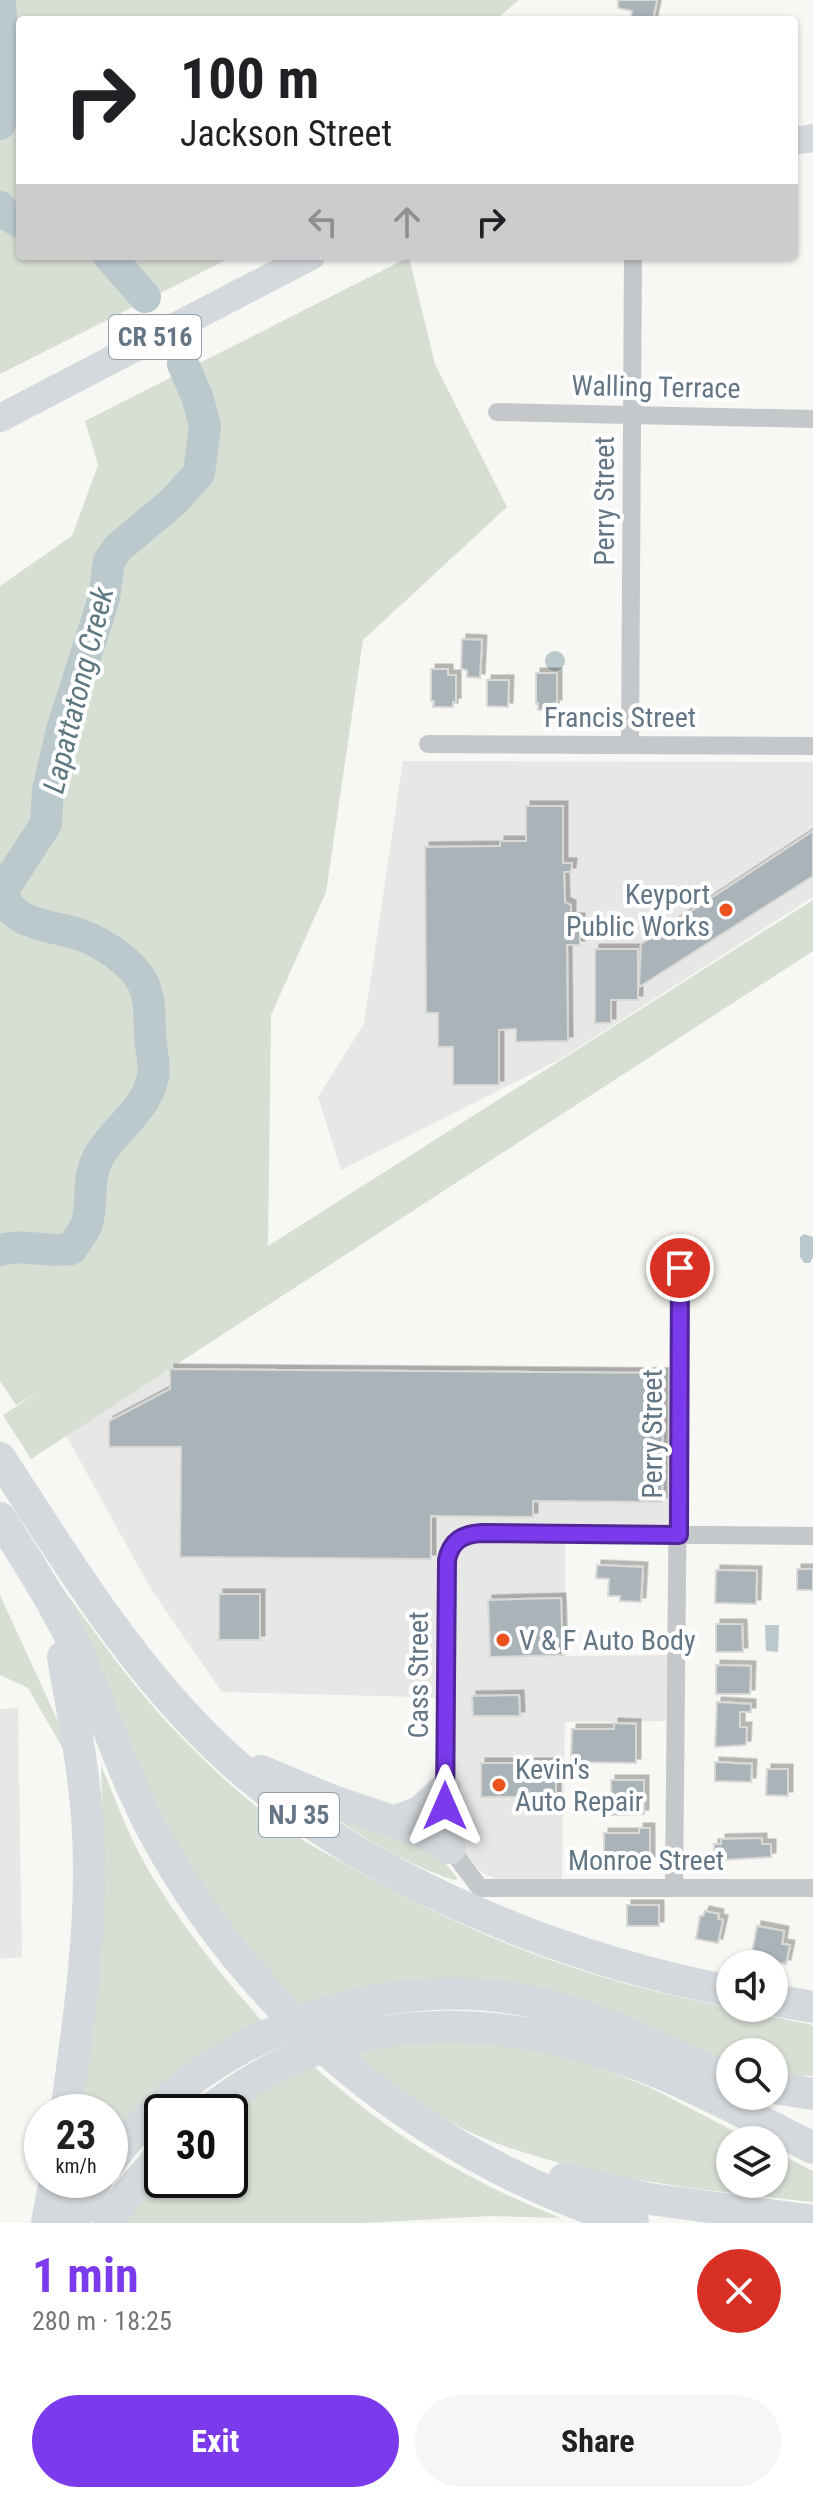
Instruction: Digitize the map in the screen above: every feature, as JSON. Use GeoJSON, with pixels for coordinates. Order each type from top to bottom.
{"type":"FeatureCollection","features":[{"type":"Feature","properties":{"kind":"highway","name":"NJ 35"},"geometry":{"type":"LineString","coordinates":[[0,1458],[64,1556],[182,1712],[227,1757],[276,1798],[329,1836],[394,1873],[476,1898],[593,1956],[716,1987]]}},
{"type":"Feature","properties":{"kind":"highway"},"geometry":{"type":"LineString","coordinates":[[0,1518],[56,1610],[85,1670],[142,1808],[168,1857],[205,1914],[247,1968],[318,2043],[393,2106],[446,2140],[536,2185],[633,2223]]}},
{"type":"Feature","properties":{"kind":"highway"},"geometry":{"type":"LineString","coordinates":[[56,1610],[83,1761],[89,1862],[81,1983],[68,2094]]}},
{"type":"Feature","properties":{"kind":"highway"},"geometry":{"type":"LineString","coordinates":[[227,1757],[333,1801],[425,1832],[450,1848]]}},
{"type":"Feature","properties":{"kind":"highway"},"geometry":{"type":"LineString","coordinates":[[396,1821],[420,1812],[445,1789]]}},
{"type":"Feature","properties":{"kind":"highway"},"geometry":{"type":"LineString","coordinates":[[128,2143],[165,2103],[204,2072],[291,2025],[336,2010],[428,1994],[489,1995],[546,2005],[649,2042],[716,2075]]}},
{"type":"Feature","properties":{"kind":"highway"},"geometry":{"type":"LineString","coordinates":[[788,2003],[813,2007]]}},
{"type":"Feature","properties":{"kind":"highway"},"geometry":{"type":"LineString","coordinates":[[588,2020],[716,2085]]}},
{"type":"Feature","properties":{"kind":"highway"},"geometry":{"type":"LineString","coordinates":[[234,2094],[281,2064],[325,2046],[400,2028],[492,2028],[542,2035],[591,2048],[667,2076],[813,2148]]}},
{"type":"Feature","properties":{"kind":"highway"},"geometry":{"type":"LineString","coordinates":[[788,2090],[813,2094]]}},
{"type":"Feature","properties":{"kind":"highway"},"geometry":{"type":"LineString","coordinates":[[767,2110],[813,2132]]}},
{"type":"Feature","properties":{"kind":"highway"},"geometry":{"type":"LineString","coordinates":[[446,2140],[609,2191],[705,2208],[813,2221]]}},
{"type":"Feature","properties":{"kind":"highway"},"geometry":{"type":"LineString","coordinates":[[108,2223],[144,2175]]}},
{"type":"Feature","properties":{"kind":"highway"},"geometry":{"type":"LineString","coordinates":[[47,2223],[52,2198]]}},
{"type":"Feature","properties":{"kind":"highway"},"geometry":{"type":"LineString","coordinates":[[72,2223],[87,2198]]}},
{"type":"Feature","properties":{"kind":"main road","name":"CR 516"},"geometry":{"type":"LineString","coordinates":[[0,418],[303,260]]}},
{"type":"Feature","properties":{"kind":"street","name":"Perry Street"},"geometry":{"type":"LineString","coordinates":[[630,745],[633,260]]}},
{"type":"Feature","properties":{"kind":"street","name":"Walling Terrace"},"geometry":{"type":"LineString","coordinates":[[497,412],[813,419]]}},
{"type":"Feature","properties":{"kind":"street","name":"Francis Street"},"geometry":{"type":"LineString","coordinates":[[428,744],[813,746]]}},
{"type":"Feature","properties":{"kind":"street","name":"Perry Street"},"geometry":{"type":"LineString","coordinates":[[674,1888],[680,1268]]}},
{"type":"Feature","properties":{"kind":"street","name":"Cass Street"},"geometry":{"type":"LineString","coordinates":[[450,1848],[445,1789],[447,1560],[450,1548],[459,1538],[473,1534],[679,1535]]}},
{"type":"Feature","properties":{"kind":"street"},"geometry":{"type":"LineString","coordinates":[[679,1535],[813,1536]]}},
{"type":"Feature","properties":{"kind":"street"},"geometry":{"type":"LineString","coordinates":[[450,1848],[476,1898]]}},
{"type":"Feature","properties":{"kind":"street","name":"Monroe Street"},"geometry":{"type":"LineString","coordinates":[[476,1898],[595,1887],[813,1888]]}},
{"type":"Feature","properties":{"kind":"shaded area"},"geometry":{"type":"Polygon","coordinates":[[[0,0],[519,0],[500,16],[16,16],[16,260],[226,260],[0,374],[0,0]]]}},
{"type":"Feature","properties":{"kind":"shaded area"},"geometry":{"type":"Polygon","coordinates":[[[403,260],[410,260],[435,364],[507,507],[363,640],[326,892],[271,1015],[268,1246],[813,900],[813,951],[31,1459],[3,1415],[40,1391],[16,1405],[0,1381],[0,586],[72,536],[98,465],[85,421],[403,260]]]}},
{"type":"Feature","properties":{"kind":"shaded area"},"geometry":{"type":"Polygon","coordinates":[[[555,651],[562,654],[565,661],[562,668],[555,671],[548,668],[545,661],[548,654],[555,651]]]}},
{"type":"Feature","properties":{"kind":"shaded area"},"geometry":{"type":"Polygon","coordinates":[[[403,761],[813,762],[813,897],[559,1060],[341,1170],[318,1097],[364,1024],[403,761]]]}},
{"type":"Feature","properties":{"kind":"shaded area"},"geometry":{"type":"Polygon","coordinates":[[[804,1234],[813,1237],[810,1263],[804,1263],[800,1257],[800,1237],[804,1234]]]}},
{"type":"Feature","properties":{"kind":"shaded area"},"geometry":{"type":"Polygon","coordinates":[[[171,1364],[681,1367],[676,1543],[565,1544],[566,1656],[668,1655],[666,1721],[565,1722],[562,1880],[498,1880],[483,1873],[466,1856],[457,1835],[455,1698],[222,1692],[152,1591],[63,1430],[171,1364]]]}},
{"type":"Feature","properties":{"kind":"shaded area"},"geometry":{"type":"Polygon","coordinates":[[[39,1556],[124,1671],[161,1715],[235,1788],[295,1835],[410,1900],[510,1945],[578,1970],[716,2005],[716,2022],[788,2020],[813,2025],[813,2076],[788,2075],[788,2038],[716,2038],[716,2059],[564,1999],[302,2011],[279,1988],[215,1904],[166,1831],[39,1556]]]}},
{"type":"Feature","properties":{"kind":"shaded area"},"geometry":{"type":"Polygon","coordinates":[[[0,1595],[61,1728],[69,1759],[28,1688],[0,1675],[0,1595]]]}},
{"type":"Feature","properties":{"kind":"shaded area"},"geometry":{"type":"Polygon","coordinates":[[[765,1625],[779,1625],[778,1652],[766,1651],[765,1625]]]}},
{"type":"Feature","properties":{"kind":"shaded area"},"geometry":{"type":"Polygon","coordinates":[[[18,1708],[22,1957],[0,1959],[0,1709],[18,1708]]]}},
{"type":"Feature","properties":{"kind":"shaded area"},"geometry":{"type":"Polygon","coordinates":[[[101,1765],[133,1842],[159,1888],[203,1950],[268,2028],[185,2094],[144,2094],[144,2127],[128,2140],[128,2094],[79,2094],[103,1851],[101,1765]]]}},
{"type":"Feature","properties":{"kind":"shaded area"},"geometry":{"type":"Polygon","coordinates":[[[312,1802],[436,1851],[458,1879],[435,1873],[398,1856],[312,1802]]]}},
{"type":"Feature","properties":{"kind":"shaded area"},"geometry":{"type":"Polygon","coordinates":[[[492,2035],[574,2057],[649,2087],[724,2126],[716,2126],[716,2191],[582,2168],[485,2139],[422,2106],[347,2049],[492,2035]]]}},
{"type":"Feature","properties":{"kind":"shaded area"},"geometry":{"type":"Polygon","coordinates":[[[309,2061],[370,2113],[422,2149],[476,2180],[561,2218],[490,2216],[365,2223],[120,2223],[144,2192],[144,2198],[248,2198],[248,2100],[309,2061]]]}},
{"type":"Feature","properties":{"kind":"shaded area"},"geometry":{"type":"Polygon","coordinates":[[[788,2158],[813,2171],[813,2202],[777,2198],[788,2198],[788,2158]]]}},
{"type":"Feature","properties":{"kind":"building"},"geometry":{"type":"Polygon","coordinates":[[[618,0],[657,0],[654,16],[631,16],[632,11],[618,8],[618,0]]]}},
{"type":"Feature","properties":{"kind":"building"},"geometry":{"type":"Polygon","coordinates":[[[462,639],[482,640],[480,678],[467,677],[467,670],[461,669],[462,639]]]}},
{"type":"Feature","properties":{"kind":"building"},"geometry":{"type":"Polygon","coordinates":[[[431,669],[448,669],[448,675],[456,675],[456,702],[453,702],[453,707],[433,707],[431,669]]]}},
{"type":"Feature","properties":{"kind":"building"},"geometry":{"type":"Polygon","coordinates":[[[536,673],[557,673],[557,704],[554,703],[554,710],[538,710],[536,673]]]}},
{"type":"Feature","properties":{"kind":"building"},"geometry":{"type":"Polygon","coordinates":[[[487,680],[509,680],[508,707],[487,706],[487,680]]]}},
{"type":"Feature","properties":{"kind":"building"},"geometry":{"type":"Polygon","coordinates":[[[526,806],[563,806],[563,863],[572,863],[571,872],[564,872],[565,902],[571,905],[571,918],[580,918],[580,945],[567,945],[568,1041],[516,1042],[516,1029],[499,1030],[499,1085],[453,1085],[453,1047],[438,1047],[438,1013],[426,1013],[425,847],[500,846],[500,841],[526,841],[526,806]]]}},
{"type":"Feature","properties":{"kind":"building","name":"Keyport Public Works"},"geometry":{"type":"Polygon","coordinates":[[[813,831],[813,876],[639,987],[641,944],[813,831]]]}},
{"type":"Feature","properties":{"kind":"building"},"geometry":{"type":"Polygon","coordinates":[[[595,949],[638,949],[638,1000],[611,1000],[611,1023],[595,1023],[595,949]]]}},
{"type":"Feature","properties":{"kind":"building"},"geometry":{"type":"Polygon","coordinates":[[[170,1369],[663,1373],[662,1502],[533,1501],[533,1517],[431,1516],[431,1559],[180,1557],[181,1447],[109,1447],[109,1421],[170,1389],[170,1369]]]}},
{"type":"Feature","properties":{"kind":"building"},"geometry":{"type":"Polygon","coordinates":[[[597,1565],[643,1567],[641,1602],[620,1601],[620,1596],[608,1596],[609,1579],[596,1578],[597,1565]]]}},
{"type":"Feature","properties":{"kind":"building"},"geometry":{"type":"Polygon","coordinates":[[[797,1569],[813,1569],[813,1590],[797,1590],[797,1569]]]}},
{"type":"Feature","properties":{"kind":"building"},"geometry":{"type":"Polygon","coordinates":[[[716,1570],[757,1571],[756,1604],[715,1603],[716,1570]]]}},
{"type":"Feature","properties":{"kind":"building"},"geometry":{"type":"Polygon","coordinates":[[[219,1594],[260,1594],[260,1640],[219,1640],[219,1594]]]}},
{"type":"Feature","properties":{"kind":"building"},"geometry":{"type":"Polygon","coordinates":[[[561,1598],[563,1655],[490,1657],[488,1600],[561,1598]]]}},
{"type":"Feature","properties":{"kind":"building"},"geometry":{"type":"Polygon","coordinates":[[[716,1624],[742,1624],[743,1652],[716,1652],[716,1624]]]}},
{"type":"Feature","properties":{"kind":"building"},"geometry":{"type":"Polygon","coordinates":[[[716,1665],[751,1666],[750,1694],[716,1694],[716,1665]]]}},
{"type":"Feature","properties":{"kind":"building"},"geometry":{"type":"Polygon","coordinates":[[[519,1695],[520,1716],[473,1716],[472,1696],[519,1695]]]}},
{"type":"Feature","properties":{"kind":"building"},"geometry":{"type":"Polygon","coordinates":[[[717,1702],[751,1704],[751,1712],[740,1712],[740,1727],[747,1727],[746,1745],[715,1747],[717,1702]]]}},
{"type":"Feature","properties":{"kind":"building"},"geometry":{"type":"Polygon","coordinates":[[[614,1723],[636,1724],[636,1763],[571,1762],[572,1729],[614,1729],[614,1723]]]}},
{"type":"Feature","properties":{"kind":"building"},"geometry":{"type":"Polygon","coordinates":[[[715,1762],[752,1764],[751,1782],[715,1781],[715,1762]]]}},
{"type":"Feature","properties":{"kind":"building"},"geometry":{"type":"Polygon","coordinates":[[[481,1763],[556,1763],[556,1797],[481,1797],[481,1763]]]}},
{"type":"Feature","properties":{"kind":"building"},"geometry":{"type":"Polygon","coordinates":[[[767,1769],[788,1769],[788,1796],[766,1795],[767,1769]]]}},
{"type":"Feature","properties":{"kind":"building"},"geometry":{"type":"Polygon","coordinates":[[[611,1780],[644,1780],[644,1814],[612,1815],[611,1780]]]}},
{"type":"Feature","properties":{"kind":"building"},"geometry":{"type":"Polygon","coordinates":[[[639,1828],[650,1828],[650,1861],[632,1860],[633,1855],[604,1855],[604,1833],[639,1833],[639,1828]]]}},
{"type":"Feature","properties":{"kind":"building"},"geometry":{"type":"Polygon","coordinates":[[[762,1838],[762,1844],[771,1844],[771,1857],[722,1860],[722,1855],[714,1855],[714,1844],[721,1844],[721,1839],[762,1838]]]}},
{"type":"Feature","properties":{"kind":"building"},"geometry":{"type":"Polygon","coordinates":[[[627,1905],[659,1905],[659,1926],[627,1926],[627,1905]]]}},
{"type":"Feature","properties":{"kind":"building"},"geometry":{"type":"Polygon","coordinates":[[[705,1911],[719,1914],[718,1919],[723,1920],[718,1943],[696,1939],[700,1916],[705,1911]]]}},
{"type":"Feature","properties":{"kind":"building"},"geometry":{"type":"Polygon","coordinates":[[[757,1926],[784,1931],[782,1944],[790,1945],[788,1954],[788,1950],[752,1950],[757,1926]]]}},
{"type":"Feature","properties":{"kind":"waterway"},"geometry":{"type":"LineString","coordinates":[[0,3],[5,80],[0,124]]}},
{"type":"Feature","properties":{"kind":"waterway"},"geometry":{"type":"LineString","coordinates":[[0,207],[2,212],[16,220]]}},
{"type":"Feature","properties":{"kind":"waterway"},"geometry":{"type":"LineString","coordinates":[[113,260],[145,297]]}},
{"type":"Feature","properties":{"kind":"waterway","name":"Lapattatong Creek"},"geometry":{"type":"LineString","coordinates":[[0,1250],[18,1247],[71,1249],[87,1223],[92,1174],[98,1158],[141,1104],[153,1078],[148,1003],[146,990],[138,975],[116,954],[98,943],[22,917],[6,902],[3,890],[46,824],[48,790],[62,730],[104,598],[109,561],[118,548],[174,501],[199,473],[205,426],[198,399],[183,364]]}},
{"type":"Feature","properties":{"kind":"place","name":"Keyport Public Works"},"geometry":{"type":"Point","coordinates":[726,910]}},
{"type":"Feature","properties":{"kind":"place","name":"V & F Auto Body"},"geometry":{"type":"Point","coordinates":[503,1640]}},
{"type":"Feature","properties":{"kind":"place","name":"Kevin's Auto Repair"},"geometry":{"type":"Point","coordinates":[499,1785]}},
{"type":"Feature","properties":{"kind":"route"},"geometry":{"type":"LineString","coordinates":[[445,1806],[447,1560],[454,1542],[465,1535],[482,1533],[679,1535],[680,1268]]}}]}
